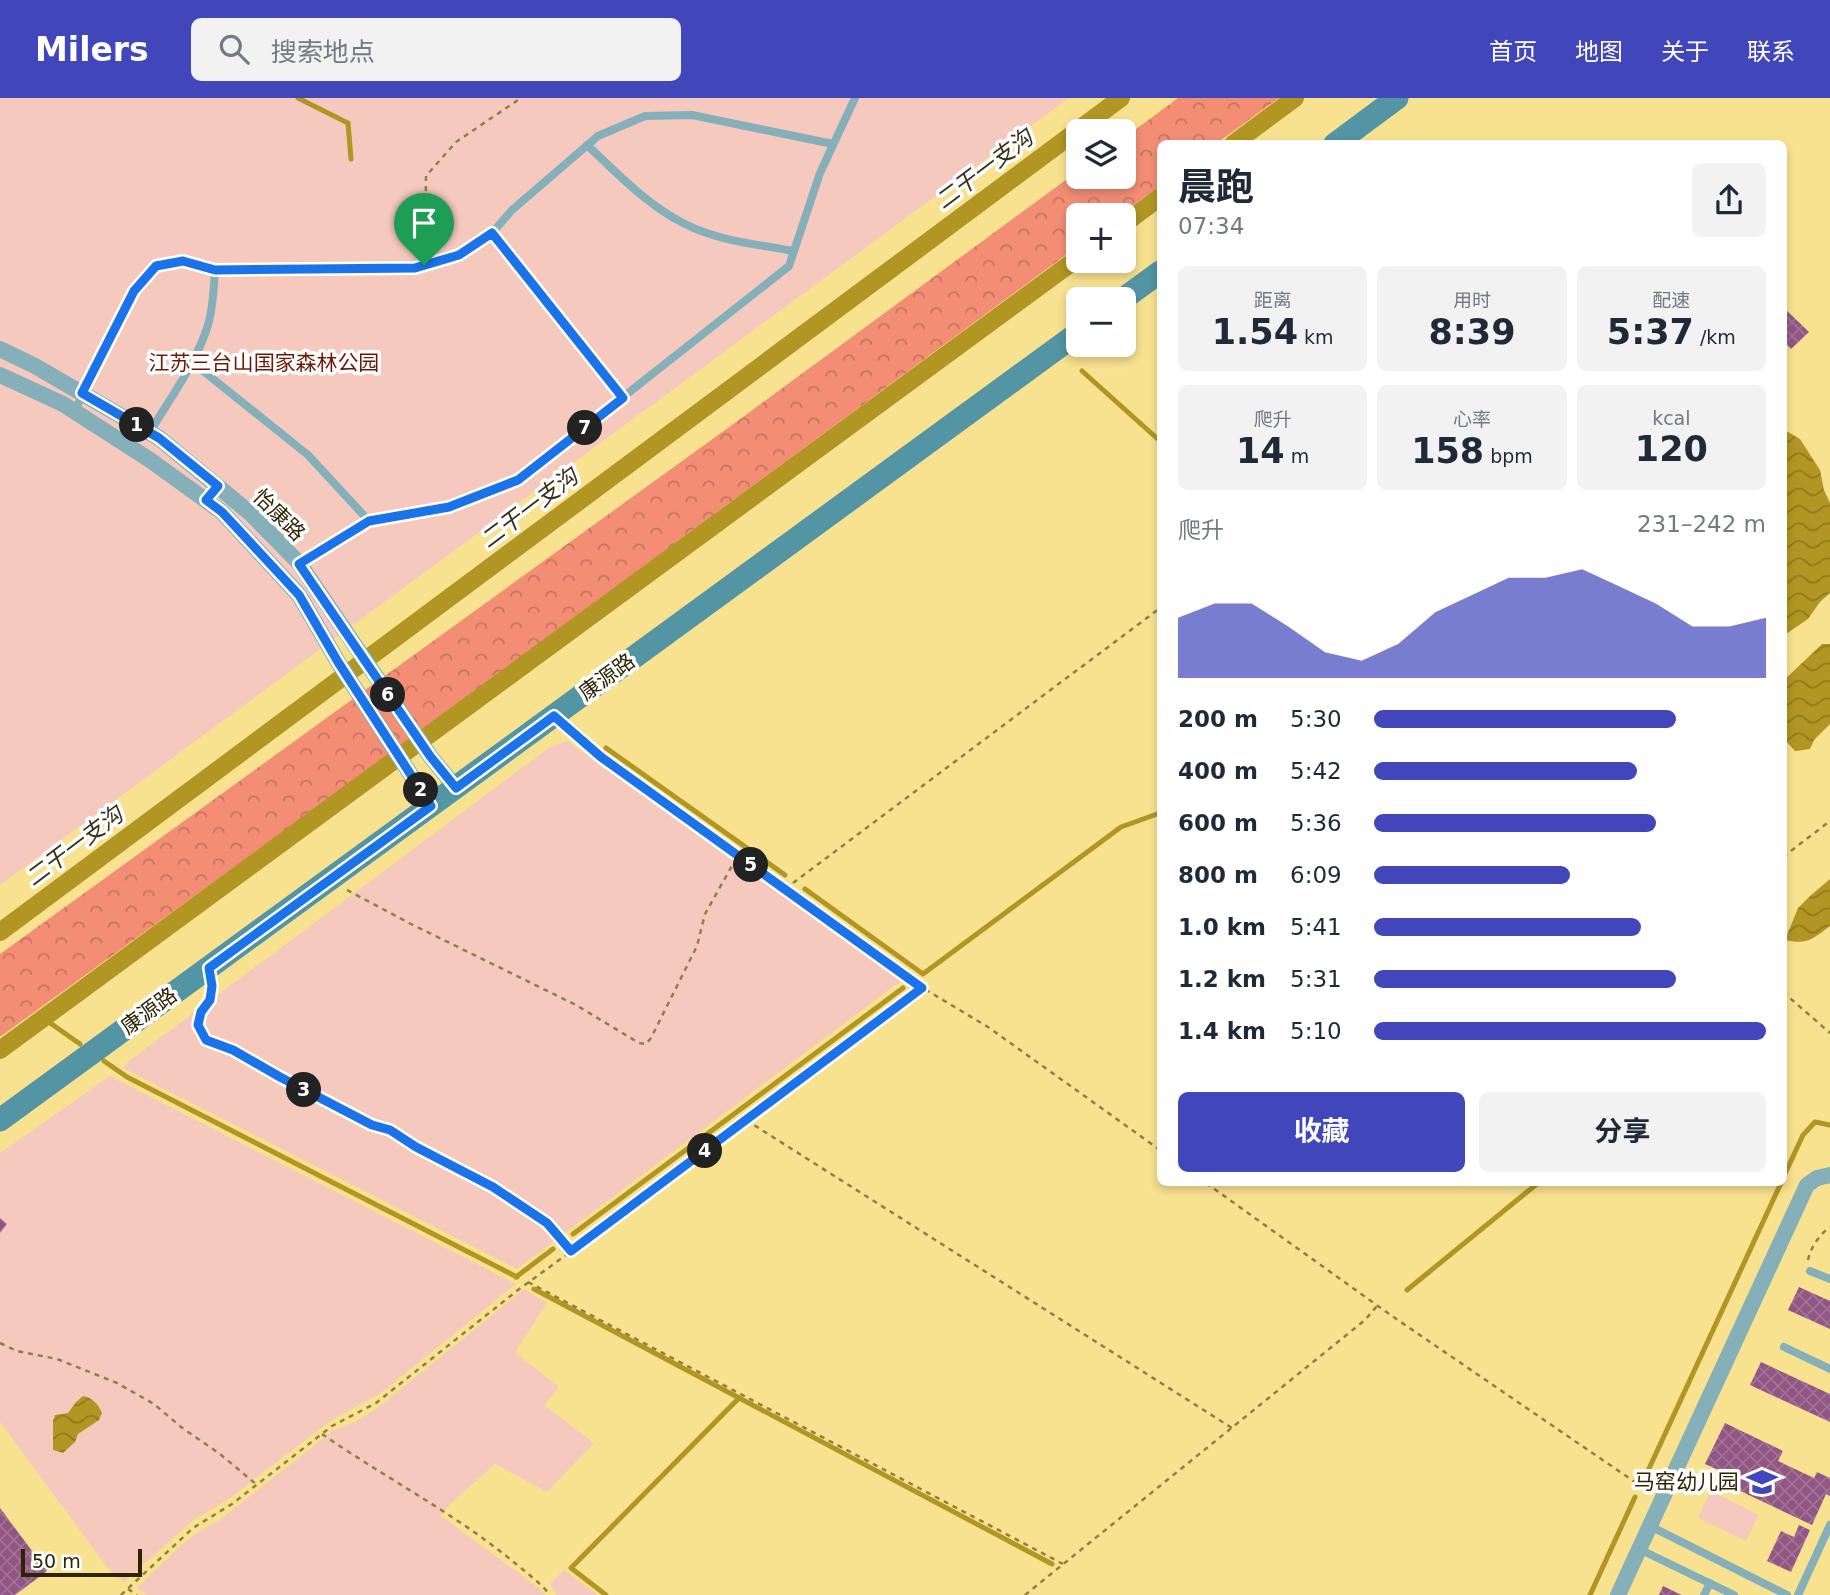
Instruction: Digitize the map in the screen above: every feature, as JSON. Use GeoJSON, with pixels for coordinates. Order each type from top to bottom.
{"type":"FeatureCollection","features":[{"type":"Feature","properties":{"kind":"street"},"geometry":{"type":"LineString","coordinates":[[1340,140],[1397,98]]}},
{"type":"Feature","properties":{"kind":"street"},"geometry":{"type":"LineString","coordinates":[[1136,290],[1157,274]]}},
{"type":"Feature","properties":{"kind":"street","name":"康源路"},"geometry":{"type":"LineString","coordinates":[[0,1120],[1066,342]]}},
{"type":"Feature","properties":{"kind":"street","name":"怡康路"},"geometry":{"type":"LineString","coordinates":[[0,349],[150,432],[250,513],[299,564],[430,756],[456,788]]}},
{"type":"Feature","properties":{"kind":"street","name":"怡康路"},"geometry":{"type":"LineString","coordinates":[[0,375],[62,404],[150,460],[222,512],[299,595],[338,662],[431,806]]}},
{"type":"Feature","properties":{"kind":"street"},"geometry":{"type":"LineString","coordinates":[[1618,1595],[1807,1185],[1817,1178],[1830,1175]]}},
{"type":"Feature","properties":{"kind":"lane"},"geometry":{"type":"LineString","coordinates":[[299,564],[369,521],[449,507],[518,480],[789,266],[820,173],[855,98]]}},
{"type":"Feature","properties":{"kind":"lane"},"geometry":{"type":"LineString","coordinates":[[74,412],[134,291],[156,266],[183,261],[215,270],[415,268],[459,255],[492,233],[512,210],[598,136],[645,116],[692,115],[833,144]]}},
{"type":"Feature","properties":{"kind":"lane"},"geometry":{"type":"LineString","coordinates":[[587,145],[640,195],[684,224],[726,239],[793,251]]}},
{"type":"Feature","properties":{"kind":"lane"},"geometry":{"type":"LineString","coordinates":[[492,233],[623,398]]}},
{"type":"Feature","properties":{"kind":"lane"},"geometry":{"type":"LineString","coordinates":[[150,432],[192,362],[208,325],[215,270]]}},
{"type":"Feature","properties":{"kind":"lane"},"geometry":{"type":"LineString","coordinates":[[192,362],[308,455],[369,521]]}},
{"type":"Feature","properties":{"kind":"lane"},"geometry":{"type":"LineString","coordinates":[[206,500],[218,486]]}},
{"type":"Feature","properties":{"kind":"lane"},"geometry":{"type":"LineString","coordinates":[[1810,1270],[1830,1279]]}},
{"type":"Feature","properties":{"kind":"lane"},"geometry":{"type":"LineString","coordinates":[[1784,1347],[1830,1369]]}},
{"type":"Feature","properties":{"kind":"lane"},"geometry":{"type":"LineString","coordinates":[[1798,1595],[1830,1524]]}},
{"type":"Feature","properties":{"kind":"lane"},"geometry":{"type":"LineString","coordinates":[[1650,1526],[1787,1595]]}},
{"type":"Feature","properties":{"kind":"lane"},"geometry":{"type":"LineString","coordinates":[[1639,1549],[1734,1595]]}},
{"type":"Feature","properties":{"kind":"lane"},"geometry":{"type":"LineString","coordinates":[[1704,1595],[1710,1583]]}},
{"type":"Feature","properties":{"kind":"path"},"geometry":{"type":"LineString","coordinates":[[424,265],[426,176],[456,142],[520,98]]}},
{"type":"Feature","properties":{"kind":"path"},"geometry":{"type":"LineString","coordinates":[[785,889],[1157,609]]}},
{"type":"Feature","properties":{"kind":"path"},"geometry":{"type":"LineString","coordinates":[[554,716],[601,757],[922,988],[988,1027],[1157,1148]]}},
{"type":"Feature","properties":{"kind":"path"},"geometry":{"type":"LineString","coordinates":[[1787,854],[1830,821]]}},
{"type":"Feature","properties":{"kind":"path"},"geometry":{"type":"LineString","coordinates":[[329,880],[411,924],[576,1005],[639,1043],[646,1044],[696,946],[705,914],[733,864],[740,857]]}},
{"type":"Feature","properties":{"kind":"path"},"geometry":{"type":"LineString","coordinates":[[209,968],[212,986],[210,1000],[201,1012],[198,1025],[206,1040],[233,1050],[372,1125],[390,1130],[416,1147],[493,1187],[547,1223],[571,1251]]}},
{"type":"Feature","properties":{"kind":"path"},"geometry":{"type":"LineString","coordinates":[[121,1595],[193,1528],[232,1504],[332,1426],[376,1403],[528,1282],[922,988]]}},
{"type":"Feature","properties":{"kind":"path"},"geometry":{"type":"LineString","coordinates":[[1787,995],[1830,1033]]}},
{"type":"Feature","properties":{"kind":"path"},"geometry":{"type":"LineString","coordinates":[[746,1120],[1232,1428]]}},
{"type":"Feature","properties":{"kind":"path"},"geometry":{"type":"LineString","coordinates":[[1210,1186],[1377,1306],[1661,1500]]}},
{"type":"Feature","properties":{"kind":"path"},"geometry":{"type":"LineString","coordinates":[[1810,1270],[1808,1259],[1812,1249],[1822,1233],[1830,1227]]}},
{"type":"Feature","properties":{"kind":"path"},"geometry":{"type":"LineString","coordinates":[[528,1282],[1063,1564]]}},
{"type":"Feature","properties":{"kind":"path"},"geometry":{"type":"LineString","coordinates":[[1027,1594],[1365,1320],[1377,1306]]}},
{"type":"Feature","properties":{"kind":"path"},"geometry":{"type":"LineString","coordinates":[[0,1343],[17,1351],[57,1360],[117,1383],[154,1404],[257,1485]]}},
{"type":"Feature","properties":{"kind":"path"},"geometry":{"type":"LineString","coordinates":[[322,1434],[484,1538],[542,1584],[550,1595]]}},
{"type":"Feature","properties":{"kind":"path"},"geometry":{"type":"LineString","coordinates":[[128,1588],[137,1595]]}},
{"type":"Feature","properties":{"kind":"green space","name":"江苏三台山国家森林公园"},"geometry":{"type":"Polygon","coordinates":[[[0,98],[1069,98],[0,885],[0,98]]]}},
{"type":"Feature","properties":{"kind":"green space"},"geometry":{"type":"Polygon","coordinates":[[[1178,98],[1279,98],[1221,140],[1157,140],[1157,188],[1136,203],[1066,203],[1066,255],[0,1037],[0,954],[743,417],[1066,180],[1066,189],[1136,189],[1136,129],[1178,98]]]}},
{"type":"Feature","properties":{"kind":"green space"},"geometry":{"type":"Polygon","coordinates":[[[567,741],[902,980],[517,1269],[123,1068],[550,747],[567,741]]]}},
{"type":"Feature","properties":{"kind":"green space"},"geometry":{"type":"Polygon","coordinates":[[[110,1076],[516,1284],[381,1393],[333,1419],[229,1499],[193,1520],[124,1582],[110,1571],[0,1422],[0,1153],[110,1076]]]}},
{"type":"Feature","properties":{"kind":"green space"},"geometry":{"type":"Polygon","coordinates":[[[524,1289],[547,1303],[515,1352],[559,1387],[544,1405],[594,1443],[547,1492],[495,1464],[448,1506],[441,1516],[545,1595],[147,1595],[137,1588],[195,1535],[217,1522],[334,1430],[355,1422],[380,1406],[524,1289]]]}},
{"type":"Feature","properties":{"kind":"green space"},"geometry":{"type":"Polygon","coordinates":[[[1711,1491],[1759,1515],[1746,1541],[1698,1518],[1711,1491]]]}},
{"type":"Feature","properties":{"kind":"green space"},"geometry":{"type":"Polygon","coordinates":[[[564,1570],[598,1595],[557,1595],[550,1584],[564,1570]]]}},
{"type":"Feature","properties":{"kind":"water"},"geometry":{"type":"Polygon","coordinates":[[[1787,431],[1800,439],[1820,470],[1830,503],[1830,593],[1808,619],[1787,633],[1787,431]]]}},
{"type":"Feature","properties":{"kind":"water"},"geometry":{"type":"Polygon","coordinates":[[[1822,644],[1830,644],[1830,724],[1814,740],[1810,749],[1795,751],[1787,742],[1787,677],[1822,644]]]}},
{"type":"Feature","properties":{"kind":"water"},"geometry":{"type":"Polygon","coordinates":[[[1830,879],[1830,926],[1809,940],[1787,940],[1798,908],[1830,879]]]}},
{"type":"Feature","properties":{"kind":"water"},"geometry":{"type":"Polygon","coordinates":[[[83,1396],[99,1407],[102,1413],[99,1420],[78,1434],[75,1442],[63,1453],[53,1450],[55,1415],[68,1413],[83,1396]]]}},
{"type":"Feature","properties":{"kind":"building"},"geometry":{"type":"Polygon","coordinates":[[[1787,311],[1809,332],[1791,349],[1787,345],[1787,311]]]}},
{"type":"Feature","properties":{"kind":"building"},"geometry":{"type":"Polygon","coordinates":[[[0,1218],[7,1224],[0,1233],[0,1218]]]}},
{"type":"Feature","properties":{"kind":"building"},"geometry":{"type":"Polygon","coordinates":[[[1799,1287],[1830,1301],[1830,1329],[1788,1310],[1799,1287]]]}},
{"type":"Feature","properties":{"kind":"building"},"geometry":{"type":"Polygon","coordinates":[[[1761,1362],[1830,1394],[1830,1422],[1750,1385],[1761,1362]]]}},
{"type":"Feature","properties":{"kind":"building"},"geometry":{"type":"Polygon","coordinates":[[[1725,1423],[1783,1451],[1778,1461],[1814,1478],[1817,1472],[1830,1478],[1830,1496],[1826,1494],[1812,1525],[1719,1481],[1723,1472],[1705,1464],[1725,1423]]]}},
{"type":"Feature","properties":{"kind":"building"},"geometry":{"type":"Polygon","coordinates":[[[0,1508],[47,1571],[15,1595],[0,1595],[0,1508]]]}},
{"type":"Feature","properties":{"kind":"building"},"geometry":{"type":"Polygon","coordinates":[[[1799,1525],[1810,1530],[1791,1572],[1767,1561],[1781,1531],[1794,1537],[1799,1525]]]}},
{"type":"Feature","properties":{"kind":"building"},"geometry":{"type":"Polygon","coordinates":[[[1663,1586],[1682,1595],[1659,1595],[1663,1586]]]}},
{"type":"Feature","properties":{"kind":"waterway"},"geometry":{"type":"LineString","coordinates":[[298,98],[348,123],[351,159]]}},
{"type":"Feature","properties":{"kind":"waterway","name":"二干一支沟"},"geometry":{"type":"LineString","coordinates":[[0,932],[1121,98]]}},
{"type":"Feature","properties":{"kind":"waterway"},"geometry":{"type":"LineString","coordinates":[[1238,140],[1295,98]]}},
{"type":"Feature","properties":{"kind":"waterway"},"geometry":{"type":"LineString","coordinates":[[1136,215],[1157,199]]}},
{"type":"Feature","properties":{"kind":"waterway"},"geometry":{"type":"LineString","coordinates":[[0,1050],[1066,267]]}},
{"type":"Feature","properties":{"kind":"waterway"},"geometry":{"type":"LineString","coordinates":[[1082,371],[1157,438]]}},
{"type":"Feature","properties":{"kind":"waterway"},"geometry":{"type":"LineString","coordinates":[[606,748],[785,875]]}},
{"type":"Feature","properties":{"kind":"waterway"},"geometry":{"type":"LineString","coordinates":[[805,889],[923,974],[1121,827],[1157,814]]}},
{"type":"Feature","properties":{"kind":"waterway"},"geometry":{"type":"LineString","coordinates":[[573,1234],[903,988]]}},
{"type":"Feature","properties":{"kind":"waterway"},"geometry":{"type":"LineString","coordinates":[[43,1018],[80,1044]]}},
{"type":"Feature","properties":{"kind":"waterway"},"geometry":{"type":"LineString","coordinates":[[104,1061],[127,1077],[517,1277]]}},
{"type":"Feature","properties":{"kind":"waterway"},"geometry":{"type":"LineString","coordinates":[[1787,1169],[1803,1135],[1815,1122],[1830,1125]]}},
{"type":"Feature","properties":{"kind":"waterway"},"geometry":{"type":"LineString","coordinates":[[1407,1290],[1534,1186]]}},
{"type":"Feature","properties":{"kind":"waterway"},"geometry":{"type":"LineString","coordinates":[[1646,1475],[1780,1186]]}},
{"type":"Feature","properties":{"kind":"waterway"},"geometry":{"type":"LineString","coordinates":[[516,1277],[553,1249]]}},
{"type":"Feature","properties":{"kind":"waterway"},"geometry":{"type":"LineString","coordinates":[[534,1289],[1052,1564]]}},
{"type":"Feature","properties":{"kind":"waterway"},"geometry":{"type":"LineString","coordinates":[[606,1595],[571,1568],[739,1398]]}},
{"type":"Feature","properties":{"kind":"waterway"},"geometry":{"type":"LineString","coordinates":[[1590,1595],[1635,1497]]}},
{"type":"Feature","properties":{"kind":"place","name":"马窑幼儿园"},"geometry":{"type":"Point","coordinates":[1762,1482]}},
{"type":"Feature","properties":{"kind":"route"},"geometry":{"type":"LineString","coordinates":[[492,233],[623,398],[518,480],[449,507],[369,521],[299,564],[430,756],[456,788],[554,716],[601,757],[922,988],[571,1251],[547,1223],[493,1187],[416,1147],[390,1130],[372,1125],[233,1050],[206,1040],[198,1025],[201,1012],[210,1000],[212,986],[209,968],[431,806],[338,662],[299,595],[222,512],[206,500],[218,486],[159,438],[82,393],[134,291],[156,266],[183,261],[215,270],[415,268],[424,265],[459,255],[492,233]]}}]}
